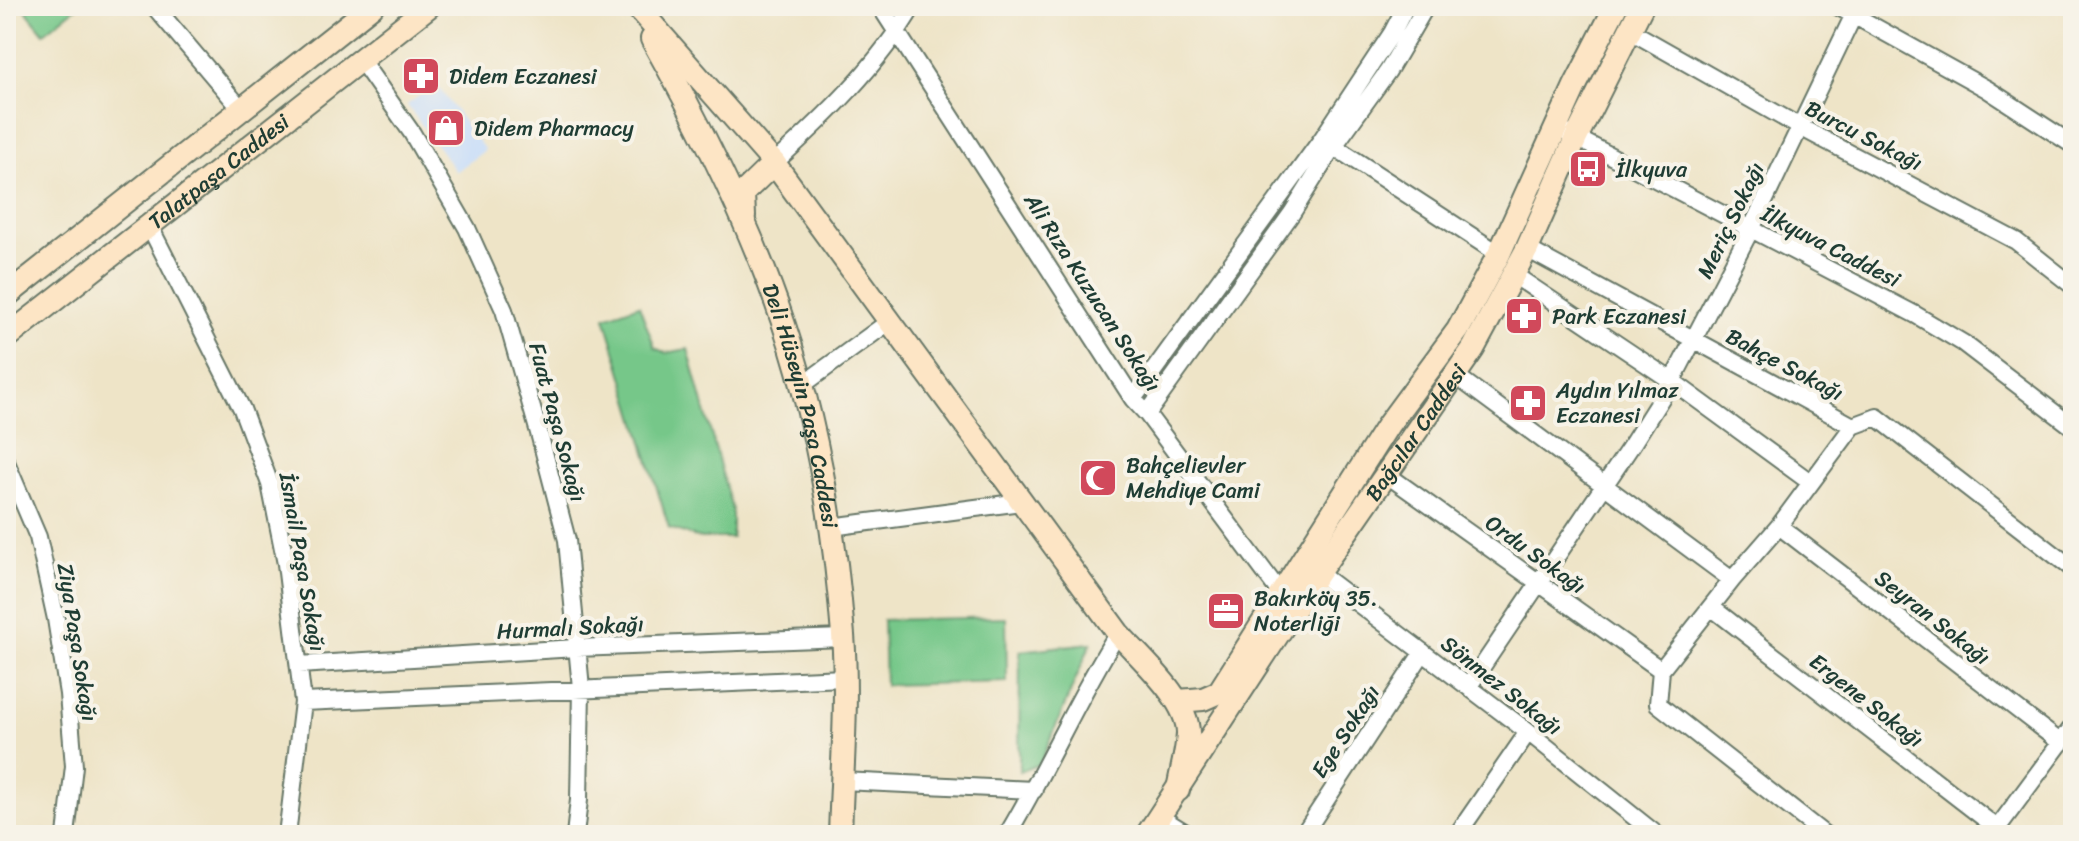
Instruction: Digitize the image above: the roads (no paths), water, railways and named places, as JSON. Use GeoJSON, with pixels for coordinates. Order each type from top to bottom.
{"type":"FeatureCollection","features":[{"type":"Feature","properties":{"kind":"main road","name":"Talatpaşa Caddesi"},"geometry":{"type":"LineString","coordinates":[[6,296],[372,6]]}},
{"type":"Feature","properties":{"kind":"main road","name":"Talatpaşa Caddesi"},"geometry":{"type":"LineString","coordinates":[[6,338],[429,6]]}},
{"type":"Feature","properties":{"kind":"main road"},"geometry":{"type":"LineString","coordinates":[[635,6],[774,163],[1118,633],[1178,701],[1188,733],[1178,790]]}},
{"type":"Feature","properties":{"kind":"main road","name":"Deli Hüseyin Paşa Caddesi"},"geometry":{"type":"LineString","coordinates":[[635,6],[692,112],[745,225],[784,325],[801,386],[831,527],[843,638],[840,835]]}},
{"type":"Feature","properties":{"kind":"main road"},"geometry":{"type":"LineString","coordinates":[[1178,701],[1203,699],[1219,692],[1388,425],[1458,330],[1499,254],[1555,126],[1616,6]]}},
{"type":"Feature","properties":{"kind":"main road","name":"Bağcılar Caddesi"},"geometry":{"type":"LineString","coordinates":[[1153,826],[1318,573],[1473,349],[1527,249],[1576,138],[1642,6]]}},
{"type":"Feature","properties":{"kind":"main road"},"geometry":{"type":"LineString","coordinates":[[745,225],[743,193],[774,163]]}},
{"type":"Feature","properties":{"kind":"street"},"geometry":{"type":"LineString","coordinates":[[154,6],[242,110]]}},
{"type":"Feature","properties":{"kind":"street","name":"Ali Rıza Kuzucan Sokağı"},"geometry":{"type":"LineString","coordinates":[[880,6],[1133,399],[1281,594]]}},
{"type":"Feature","properties":{"kind":"street"},"geometry":{"type":"LineString","coordinates":[[774,163],[819,123],[898,32],[913,6]]}},
{"type":"Feature","properties":{"kind":"street"},"geometry":{"type":"LineString","coordinates":[[1147,414],[1292,213],[1328,142],[1406,6]]}},
{"type":"Feature","properties":{"kind":"street"},"geometry":{"type":"LineString","coordinates":[[1133,399],[1328,142],[1388,71],[1426,6]]}},
{"type":"Feature","properties":{"kind":"street"},"geometry":{"type":"LineString","coordinates":[[1837,6],[1856,10],[2073,145]]}},
{"type":"Feature","properties":{"kind":"street","name":"Meriç Sokağı"},"geometry":{"type":"LineString","coordinates":[[1469,686],[1605,486],[1672,381],[1751,229],[1856,10]]}},
{"type":"Feature","properties":{"kind":"street","name":"Burcu Sokağı"},"geometry":{"type":"LineString","coordinates":[[1629,30],[1800,127],[2016,241],[2073,286]]}},
{"type":"Feature","properties":{"kind":"street","name":"Fuat Paşa Sokağı"},"geometry":{"type":"LineString","coordinates":[[360,59],[412,133],[467,228],[504,310],[567,540],[581,688],[579,800],[575,835]]}},
{"type":"Feature","properties":{"kind":"street","name":"İlkyuva Caddesi"},"geometry":{"type":"LineString","coordinates":[[1555,126],[1916,315],[1963,343],[2073,427]]}},
{"type":"Feature","properties":{"kind":"street"},"geometry":{"type":"LineString","coordinates":[[1328,142],[1499,254]]}},
{"type":"Feature","properties":{"kind":"street","name":"İsmail Paşa Sokağı"},"geometry":{"type":"LineString","coordinates":[[149,225],[242,409],[270,484],[286,564],[303,702],[287,835]]}},
{"type":"Feature","properties":{"kind":"street","name":"Bahçe Sokağı"},"geometry":{"type":"LineString","coordinates":[[1527,249],[1853,426]]}},
{"type":"Feature","properties":{"kind":"street"},"geometry":{"type":"LineString","coordinates":[[1514,275],[1672,381],[1810,482]]}},
{"type":"Feature","properties":{"kind":"street"},"geometry":{"type":"LineString","coordinates":[[801,386],[890,321]]}},
{"type":"Feature","properties":{"kind":"street"},"geometry":{"type":"LineString","coordinates":[[1455,375],[1732,580]]}},
{"type":"Feature","properties":{"kind":"street"},"geometry":{"type":"LineString","coordinates":[[1825,835],[1658,704],[1661,670],[1779,526],[1853,426],[1877,417],[2073,569]]}},
{"type":"Feature","properties":{"kind":"street","name":"Ziya Paşa Sokağı"},"geometry":{"type":"LineString","coordinates":[[6,462],[38,537],[56,619],[68,694],[74,766],[66,835]]}},
{"type":"Feature","properties":{"kind":"street","name":"Ordu Sokağı"},"geometry":{"type":"LineString","coordinates":[[1386,474],[1661,670]]}},
{"type":"Feature","properties":{"kind":"street"},"geometry":{"type":"LineString","coordinates":[[831,527],[1021,502]]}},
{"type":"Feature","properties":{"kind":"street","name":"Seyran Sokağı"},"geometry":{"type":"LineString","coordinates":[[1779,526],[2061,743]]}},
{"type":"Feature","properties":{"kind":"street","name":"Sönmez Sokağı"},"geometry":{"type":"LineString","coordinates":[[1318,573],[1469,686],[1657,835]]}},
{"type":"Feature","properties":{"kind":"street","name":"Ergene Sokağı"},"geometry":{"type":"LineString","coordinates":[[1711,607],[1994,831]]}},
{"type":"Feature","properties":{"kind":"street"},"geometry":{"type":"LineString","coordinates":[[1007,835],[1118,633]]}},
{"type":"Feature","properties":{"kind":"street","name":"Hurmalı Sokağı"},"geometry":{"type":"LineString","coordinates":[[299,665],[576,648],[843,638]]}},
{"type":"Feature","properties":{"kind":"street","name":"Ege Sokağı"},"geometry":{"type":"LineString","coordinates":[[1303,835],[1423,652]]}},
{"type":"Feature","properties":{"kind":"street"},"geometry":{"type":"LineString","coordinates":[[303,702],[844,678]]}},
{"type":"Feature","properties":{"kind":"street"},"geometry":{"type":"LineString","coordinates":[[1994,831],[2073,726]]}},
{"type":"Feature","properties":{"kind":"street"},"geometry":{"type":"LineString","coordinates":[[1458,835],[1528,732]]}},
{"type":"Feature","properties":{"kind":"street"},"geometry":{"type":"LineString","coordinates":[[842,781],[1034,790]]}},
{"type":"Feature","properties":{"kind":"street"},"geometry":{"type":"LineString","coordinates":[[1153,826],[1189,835]]}},
{"type":"Feature","properties":{"kind":"place","name":"Didem Eczanesi"},"geometry":{"type":"Point","coordinates":[421,76]}},
{"type":"Feature","properties":{"kind":"place","name":"Didem Pharmacy"},"geometry":{"type":"Point","coordinates":[446,128]}},
{"type":"Feature","properties":{"kind":"place","name":"İlkyuva"},"geometry":{"type":"Point","coordinates":[1588,169]}},
{"type":"Feature","properties":{"kind":"place","name":"Park Eczanesi"},"geometry":{"type":"Point","coordinates":[1524,316]}},
{"type":"Feature","properties":{"kind":"place","name":"Aydın Yılmaz Eczanesi"},"geometry":{"type":"Point","coordinates":[1528,403]}},
{"type":"Feature","properties":{"kind":"place","name":"Bahçelievler Mehdiye Cami"},"geometry":{"type":"Point","coordinates":[1098,478]}},
{"type":"Feature","properties":{"kind":"place","name":"Bakırköy 35. Noterliği"},"geometry":{"type":"Point","coordinates":[1226,611]}}]}
